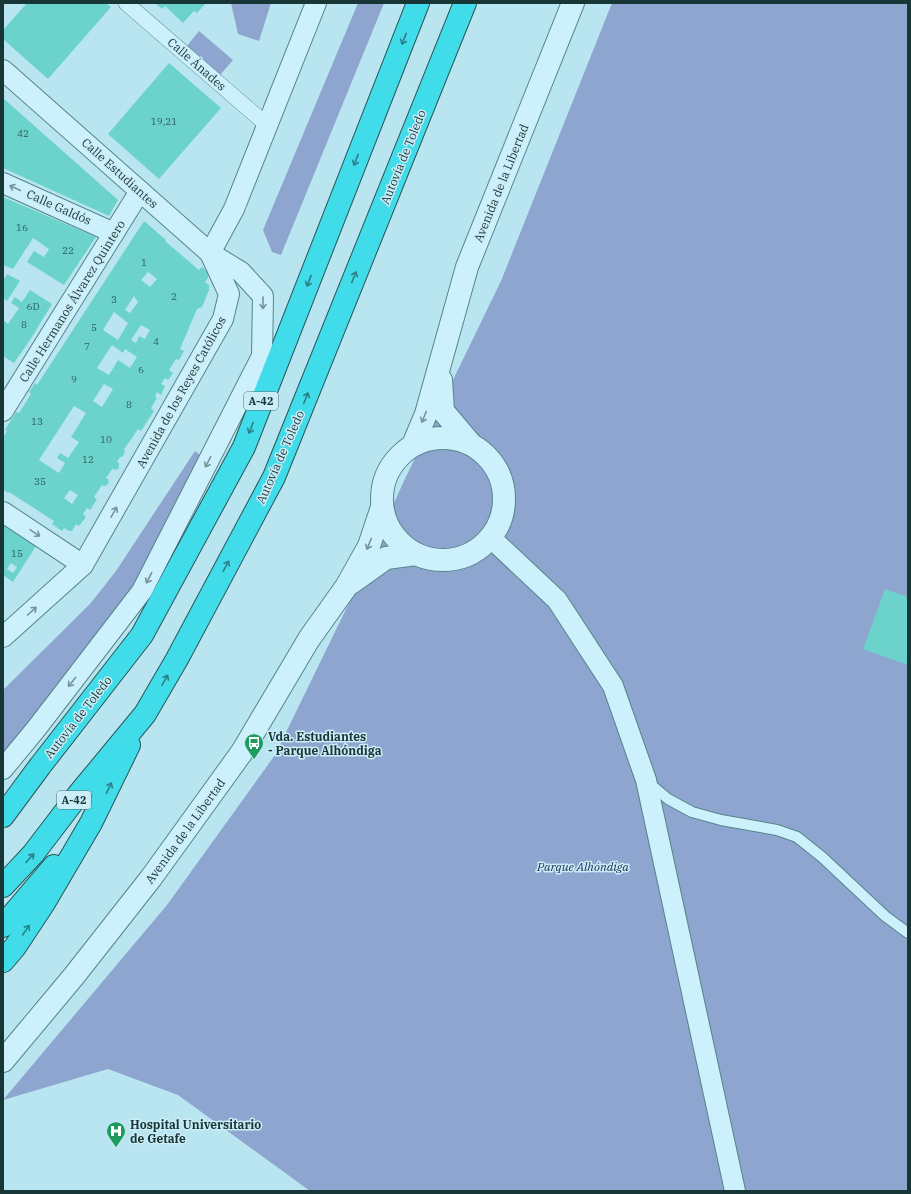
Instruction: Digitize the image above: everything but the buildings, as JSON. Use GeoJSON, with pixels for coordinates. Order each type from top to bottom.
{"type":"FeatureCollection","features":[{"type":"Feature","properties":{"kind":"highway","name":"Autovía de Toledo"},"geometry":{"type":"LineString","coordinates":[[3,816],[142,635],[244,447],[418,3]]}},
{"type":"Feature","properties":{"kind":"highway","name":"Autovía de Toledo"},"geometry":{"type":"LineString","coordinates":[[3,886],[33,854],[78,795],[145,714],[177,659],[274,478],[465,3]]}},
{"type":"Feature","properties":{"kind":"highway"},"geometry":{"type":"LineString","coordinates":[[3,961],[15,947],[44,903],[91,823],[145,714]]}},
{"type":"Feature","properties":{"kind":"highway"},"geometry":{"type":"LineString","coordinates":[[3,789],[40,766]]}},
{"type":"Feature","properties":{"kind":"highway"},"geometry":{"type":"LineString","coordinates":[[3,926],[91,823]]}},
{"type":"Feature","properties":{"kind":"street","name":"Calle Ánades"},"geometry":{"type":"LineString","coordinates":[[126,3],[267,125]]}},
{"type":"Feature","properties":{"kind":"street"},"geometry":{"type":"LineString","coordinates":[[210,253],[234,209],[316,3]]}},
{"type":"Feature","properties":{"kind":"street","name":"Avenida de la Libertad"},"geometry":{"type":"LineString","coordinates":[[413,445],[426,414],[467,267],[573,3]]}},
{"type":"Feature","properties":{"kind":"street","name":"Calle Estudiantes"},"geometry":{"type":"LineString","coordinates":[[3,70],[210,253],[241,272],[263,296],[262,356],[142,591],[3,769]]}},
{"type":"Feature","properties":{"kind":"street","name":"Calle Galdós"},"geometry":{"type":"LineString","coordinates":[[3,183],[114,233]]}},
{"type":"Feature","properties":{"kind":"street","name":"Calle Hermanos Álvarez Quintero"},"geometry":{"type":"LineString","coordinates":[[3,411],[11,383],[114,233],[140,191]]}},
{"type":"Feature","properties":{"kind":"street","name":"Avenida de los Reyes Católicos"},"geometry":{"type":"LineString","coordinates":[[3,637],[83,565],[223,319],[229,294],[210,253]]}},
{"type":"Feature","properties":{"kind":"street","name":"Avenida de la Libertad"},"geometry":{"type":"LineString","coordinates":[[440,366],[443,411],[470,444]]}},
{"type":"Feature","properties":{"kind":"street"},"geometry":{"type":"LineString","coordinates":[[431,438],[451,438],[470,444],[485,454],[497,469],[504,486],[504,504],[500,523],[491,538],[475,552],[456,559],[430,558],[416,554],[399,542],[388,526],[382,507],[382,489],[387,472],[398,457],[413,445],[431,438]]}},
{"type":"Feature","properties":{"kind":"street","name":"Avenida de la Libertad"},"geometry":{"type":"LineString","coordinates":[[3,1061],[74,976],[146,884],[242,752],[309,639],[346,587],[369,546],[382,507]]}},
{"type":"Feature","properties":{"kind":"street"},"geometry":{"type":"LineString","coordinates":[[3,512],[83,565]]}},
{"type":"Feature","properties":{"kind":"street"},"geometry":{"type":"LineString","coordinates":[[491,538],[557,600],[613,686],[646,780],[735,1191]]}},
{"type":"Feature","properties":{"kind":"street","name":"Avenida de la Libertad"},"geometry":{"type":"LineString","coordinates":[[346,587],[386,558],[416,554]]}},
{"type":"Feature","properties":{"kind":"lane"},"geometry":{"type":"LineString","coordinates":[[646,780],[668,799],[692,812],[721,820],[777,830],[797,837],[822,857],[885,916],[908,933]]}},
{"type":"Feature","properties":{"kind":"green space"},"geometry":{"type":"Polygon","coordinates":[[[231,3],[271,3],[259,41],[238,34],[231,3]]]}},
{"type":"Feature","properties":{"kind":"green space"},"geometry":{"type":"Polygon","coordinates":[[[358,3],[384,3],[281,255],[272,252],[263,230],[358,3]]]}},
{"type":"Feature","properties":{"kind":"green space","name":"Parque Alhóndiga"},"geometry":{"type":"Polygon","coordinates":[[[612,3],[908,3],[908,1191],[310,1191],[178,1095],[108,1069],[3,1100],[167,905],[275,755],[349,603],[403,483],[501,281],[612,3]]]}},
{"type":"Feature","properties":{"kind":"green space"},"geometry":{"type":"Polygon","coordinates":[[[199,31],[233,60],[220,75],[187,46],[199,31]]]}},
{"type":"Feature","properties":{"kind":"green space"},"geometry":{"type":"Polygon","coordinates":[[[195,451],[203,457],[133,594],[3,756],[3,690],[90,604],[116,571],[195,451]]]}},
{"type":"Feature","properties":{"kind":"place","name":"Vda. Estudiantes - Parque Alhóndiga"},"geometry":{"type":"Point","coordinates":[254,760]}},
{"type":"Feature","properties":{"kind":"place","name":"Hospital Universitario de Getafe"},"geometry":{"type":"Point","coordinates":[116,1148]}}]}
